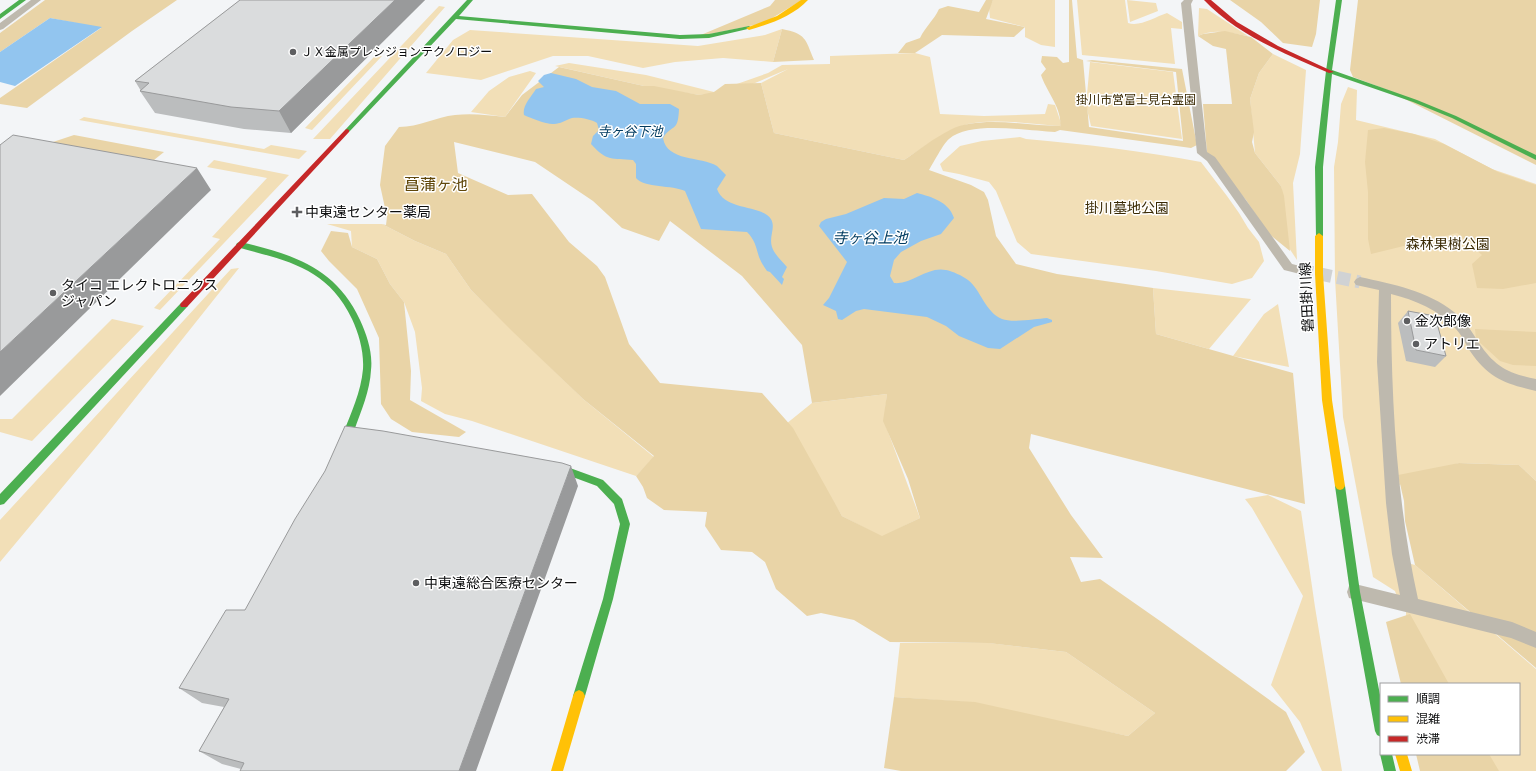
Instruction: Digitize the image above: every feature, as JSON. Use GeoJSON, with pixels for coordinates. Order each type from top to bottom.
{"type":"FeatureCollection","features":[{"type":"Feature","properties":{"kind":"main road"},"geometry":{"type":"LineString","coordinates":[[0,17],[23,0]]}},
{"type":"Feature","properties":{"kind":"main road"},"geometry":{"type":"LineString","coordinates":[[0,501],[470,0]]}},
{"type":"Feature","properties":{"kind":"main road"},"geometry":{"type":"LineString","coordinates":[[454,17],[665,36],[696,37],[731,32],[764,23],[778,18],[805,0]]}},
{"type":"Feature","properties":{"kind":"main road"},"geometry":{"type":"LineString","coordinates":[[1207,0],[1235,23],[1276,47],[1329,71],[1448,114],[1536,158]]}},
{"type":"Feature","properties":{"kind":"main road","name":"磐田掛川線"},"geometry":{"type":"LineString","coordinates":[[1339,0],[1329,71],[1319,167],[1319,274],[1327,400],[1354,592],[1380,726]]}},
{"type":"Feature","properties":{"kind":"main road"},"geometry":{"type":"LineString","coordinates":[[240,245],[276,252],[296,259],[335,284],[345,296],[360,327],[367,362],[366,378],[348,434],[372,438]]}},
{"type":"Feature","properties":{"kind":"main road"},"geometry":{"type":"LineString","coordinates":[[540,466],[570,472],[600,483],[618,502],[625,524],[608,599],[557,771]]}},
{"type":"Feature","properties":{"kind":"main road","name":"磐田掛川線"},"geometry":{"type":"LineString","coordinates":[[1354,592],[1382,683]]}},
{"type":"Feature","properties":{"kind":"main road"},"geometry":{"type":"LineString","coordinates":[[1386,755],[1390,771]]}},
{"type":"Feature","properties":{"kind":"main road"},"geometry":{"type":"LineString","coordinates":[[1401,755],[1406,771]]}},
{"type":"Feature","properties":{"kind":"street"},"geometry":{"type":"LineString","coordinates":[[0,27],[37,0]]}},
{"type":"Feature","properties":{"kind":"street"},"geometry":{"type":"LineString","coordinates":[[1189,0],[1186,3],[1202,153],[1211,159],[1288,267],[1300,270]]}},
{"type":"Feature","properties":{"kind":"street"},"geometry":{"type":"LineString","coordinates":[[1360,282],[1413,295],[1437,306],[1460,324],[1480,355],[1496,372],[1513,380],[1536,385]]}},
{"type":"Feature","properties":{"kind":"street"},"geometry":{"type":"LineString","coordinates":[[1385,287],[1384,362],[1394,503],[1400,554],[1411,606]]}},
{"type":"Feature","properties":{"kind":"street"},"geometry":{"type":"LineString","coordinates":[[1354,592],[1512,630],[1536,640]]}},
{"type":"Feature","properties":{"kind":"green space"},"geometry":{"type":"Polygon","coordinates":[[[993,0],[1055,0],[1055,47],[1041,45],[1025,37],[1025,27],[990,18],[989,8],[993,0]]]}},
{"type":"Feature","properties":{"kind":"green space"},"geometry":{"type":"Polygon","coordinates":[[[1077,0],[1125,0],[1128,23],[1142,23],[1167,13],[1182,22],[1182,29],[1171,28],[1175,64],[1082,55],[1077,0]]]}},
{"type":"Feature","properties":{"kind":"green space"},"geometry":{"type":"Polygon","coordinates":[[[1127,0],[1156,3],[1158,11],[1130,22],[1127,0]]]}},
{"type":"Feature","properties":{"kind":"green space"},"geometry":{"type":"Polygon","coordinates":[[[439,6],[445,7],[330,139],[313,139],[439,6]]]}},
{"type":"Feature","properties":{"kind":"green space"},"geometry":{"type":"Polygon","coordinates":[[[1199,8],[1207,9],[1248,36],[1210,32],[1198,36],[1199,8]]]}},
{"type":"Feature","properties":{"kind":"green space"},"geometry":{"type":"Polygon","coordinates":[[[782,29],[773,62],[723,58],[675,62],[643,68],[588,56],[553,56],[481,80],[426,73],[453,40],[470,30],[698,46],[765,35],[782,29]]]}},
{"type":"Feature","properties":{"kind":"green space"},"geometry":{"type":"Polygon","coordinates":[[[915,53],[930,57],[940,114],[984,116],[1045,114],[1048,104],[1055,105],[1061,123],[1060,126],[1001,121],[968,124],[942,135],[904,160],[774,133],[761,83],[788,69],[736,91],[699,95],[644,86],[555,66],[569,63],[646,75],[714,92],[768,73],[782,65],[830,64],[830,56],[915,53]]]}},
{"type":"Feature","properties":{"kind":"green space"},"geometry":{"type":"Polygon","coordinates":[[[1273,54],[1306,70],[1300,154],[1293,183],[1297,260],[1289,248],[1281,186],[1255,153],[1250,99],[1259,73],[1273,54]]]}},
{"type":"Feature","properties":{"kind":"green space"},"geometry":{"type":"Polygon","coordinates":[[[375,56],[382,56],[312,130],[305,128],[375,56]]]}},
{"type":"Feature","properties":{"kind":"green space","name":"掛川市営富士見台霊園"},"geometry":{"type":"Polygon","coordinates":[[[1090,62],[1173,72],[1182,139],[1091,126],[1086,105],[1090,62]]]}},
{"type":"Feature","properties":{"kind":"green space"},"geometry":{"type":"Polygon","coordinates":[[[530,71],[536,73],[505,117],[471,112],[489,91],[509,77],[530,71]]]}},
{"type":"Feature","properties":{"kind":"green space","name":"森林果樹公園"},"geometry":{"type":"Polygon","coordinates":[[[1348,87],[1357,90],[1356,120],[1435,139],[1492,169],[1536,184],[1536,481],[1519,465],[1459,463],[1399,485],[1404,562],[1415,565],[1536,669],[1536,771],[1498,771],[1489,755],[1520,755],[1520,683],[1445,683],[1406,616],[1406,604],[1399,603],[1395,591],[1373,577],[1343,417],[1335,279],[1334,167],[1338,142],[1341,104],[1348,87]]]}},
{"type":"Feature","properties":{"kind":"green space"},"geometry":{"type":"Polygon","coordinates":[[[84,117],[264,149],[271,145],[307,151],[299,159],[79,120],[84,117]]]}},
{"type":"Feature","properties":{"kind":"green space","name":"掛川墓地公園"},"geometry":{"type":"Polygon","coordinates":[[[1020,137],[1026,139],[1135,151],[1201,162],[1259,242],[1264,261],[1252,278],[1232,284],[1156,271],[1031,254],[1017,242],[996,191],[989,182],[943,171],[940,164],[960,146],[982,141],[1020,137]]]}},
{"type":"Feature","properties":{"kind":"green space"},"geometry":{"type":"Polygon","coordinates":[[[214,160],[289,175],[160,310],[154,308],[220,239],[212,237],[267,178],[207,167],[214,160]]]}},
{"type":"Feature","properties":{"kind":"green space"},"geometry":{"type":"Polygon","coordinates":[[[327,224],[382,224],[415,241],[446,254],[471,290],[583,399],[654,457],[636,476],[472,421],[445,414],[421,401],[422,388],[415,332],[404,302],[390,284],[377,259],[352,247],[351,231],[327,224]]]}},
{"type":"Feature","properties":{"kind":"green space"},"geometry":{"type":"Polygon","coordinates":[[[239,268],[106,435],[0,562],[0,520],[231,269],[239,268]]]}},
{"type":"Feature","properties":{"kind":"green space"},"geometry":{"type":"Polygon","coordinates":[[[1153,288],[1251,299],[1209,349],[1156,334],[1153,288]]]}},
{"type":"Feature","properties":{"kind":"green space"},"geometry":{"type":"Polygon","coordinates":[[[1278,304],[1289,367],[1233,356],[1264,314],[1278,304]]]}},
{"type":"Feature","properties":{"kind":"green space"},"geometry":{"type":"Polygon","coordinates":[[[112,319],[144,326],[32,441],[0,432],[0,419],[12,419],[112,319]]]}},
{"type":"Feature","properties":{"kind":"green space"},"geometry":{"type":"Polygon","coordinates":[[[887,394],[884,421],[920,518],[882,537],[842,516],[786,424],[812,403],[887,394]]]}},
{"type":"Feature","properties":{"kind":"green space"},"geometry":{"type":"Polygon","coordinates":[[[1268,495],[1301,511],[1342,771],[1322,771],[1300,722],[1271,685],[1303,596],[1252,508],[1245,499],[1268,495]]]}},
{"type":"Feature","properties":{"kind":"green space"},"geometry":{"type":"Polygon","coordinates":[[[900,643],[989,643],[1066,652],[1155,713],[1128,736],[965,702],[894,697],[900,643]]]}},
{"type":"Feature","properties":{"kind":"shaded area"},"geometry":{"type":"Polygon","coordinates":[[[45,0],[177,0],[27,108],[0,104],[0,98],[101,28],[50,18],[0,52],[0,33],[45,0]]]}},
{"type":"Feature","properties":{"kind":"shaded area"},"geometry":{"type":"Polygon","coordinates":[[[775,0],[802,0],[764,23],[696,37],[770,6],[775,0]]]}},
{"type":"Feature","properties":{"kind":"shaded area"},"geometry":{"type":"Polygon","coordinates":[[[986,0],[993,0],[986,19],[1025,27],[1014,37],[942,35],[915,53],[898,53],[906,43],[920,38],[939,9],[948,6],[979,12],[986,0]]]}},
{"type":"Feature","properties":{"kind":"shaded area"},"geometry":{"type":"Polygon","coordinates":[[[1069,0],[1072,0],[1077,58],[1083,60],[1089,127],[1183,141],[1176,72],[1086,61],[1092,60],[1182,69],[1197,145],[1191,148],[1060,130],[1055,132],[985,128],[958,133],[949,139],[941,149],[929,170],[971,185],[984,192],[988,200],[996,236],[1016,264],[1057,274],[1153,288],[1156,334],[1293,373],[1305,504],[1031,434],[1029,448],[1071,515],[1103,558],[1070,557],[1081,582],[1100,579],[1286,712],[1305,752],[1286,771],[901,771],[884,768],[894,697],[975,702],[1128,736],[1155,713],[1066,652],[988,643],[890,642],[854,620],[821,613],[807,616],[776,589],[765,562],[752,552],[721,550],[705,526],[707,512],[664,510],[647,498],[643,487],[636,476],[654,456],[583,399],[512,331],[471,290],[446,254],[415,241],[382,224],[386,225],[387,217],[380,185],[385,146],[399,127],[406,127],[461,114],[505,117],[522,95],[559,67],[644,86],[654,86],[699,95],[714,92],[725,84],[761,83],[774,133],[904,160],[950,130],[975,123],[1004,122],[1060,126],[1057,107],[1041,75],[1046,69],[1041,62],[1042,56],[1057,57],[1063,63],[1069,62],[1069,0]],[[454,142],[458,173],[508,195],[532,194],[569,242],[597,266],[605,277],[629,344],[660,383],[762,393],[793,428],[842,516],[882,536],[920,518],[908,479],[883,421],[887,394],[812,403],[802,345],[742,276],[670,221],[659,241],[622,228],[593,201],[535,162],[454,142]]]}},
{"type":"Feature","properties":{"kind":"shaded area"},"geometry":{"type":"Polygon","coordinates":[[[1230,0],[1320,0],[1316,34],[1312,47],[1283,43],[1261,22],[1230,0]]]}},
{"type":"Feature","properties":{"kind":"shaded area"},"geometry":{"type":"Polygon","coordinates":[[[1358,0],[1536,0],[1536,165],[1385,89],[1353,77],[1350,70],[1358,0]]]}},
{"type":"Feature","properties":{"kind":"shaded area"},"geometry":{"type":"Polygon","coordinates":[[[782,29],[796,33],[804,38],[814,60],[773,62],[782,29]]]}},
{"type":"Feature","properties":{"kind":"shaded area"},"geometry":{"type":"Polygon","coordinates":[[[1225,31],[1251,37],[1273,54],[1259,73],[1250,99],[1254,132],[1252,142],[1255,153],[1281,186],[1284,196],[1290,251],[1268,233],[1246,200],[1207,153],[1203,104],[1232,104],[1226,49],[1213,46],[1198,36],[1225,31]]]}},
{"type":"Feature","properties":{"kind":"shaded area"},"geometry":{"type":"Polygon","coordinates":[[[1384,128],[1414,134],[1444,144],[1498,172],[1536,185],[1536,283],[1503,289],[1477,288],[1472,264],[1482,255],[1457,233],[1371,254],[1368,239],[1368,192],[1365,162],[1368,130],[1384,128]]]}},
{"type":"Feature","properties":{"kind":"shaded area"},"geometry":{"type":"Polygon","coordinates":[[[74,135],[164,152],[154,160],[50,143],[74,135]]]}},
{"type":"Feature","properties":{"kind":"shaded area"},"geometry":{"type":"Polygon","coordinates":[[[331,231],[348,233],[352,247],[377,259],[390,284],[404,302],[411,371],[410,400],[466,432],[459,437],[412,432],[391,419],[381,404],[379,338],[357,289],[321,251],[331,231]]]}},
{"type":"Feature","properties":{"kind":"shaded area"},"geometry":{"type":"Polygon","coordinates":[[[1475,329],[1536,332],[1536,366],[1513,365],[1500,361],[1476,339],[1475,329]]]}},
{"type":"Feature","properties":{"kind":"shaded area"},"geometry":{"type":"Polygon","coordinates":[[[1459,463],[1519,465],[1536,481],[1536,668],[1415,565],[1405,521],[1404,501],[1398,475],[1459,463]]]}},
{"type":"Feature","properties":{"kind":"shaded area"},"geometry":{"type":"Polygon","coordinates":[[[1410,614],[1448,683],[1401,683],[1386,622],[1410,614]]]}},
{"type":"Feature","properties":{"kind":"shaded area"},"geometry":{"type":"Polygon","coordinates":[[[1416,755],[1490,755],[1499,771],[1420,771],[1416,755]]]}},
{"type":"Feature","properties":{"kind":"water"},"geometry":{"type":"Polygon","coordinates":[[[50,18],[102,27],[15,86],[0,82],[0,52],[50,18]]]}},
{"type":"Feature","properties":{"kind":"water","name":"寺ヶ谷下池"},"geometry":{"type":"Polygon","coordinates":[[[551,73],[576,79],[592,87],[616,91],[640,104],[670,104],[679,109],[676,125],[666,133],[663,138],[666,146],[678,155],[717,166],[726,175],[717,189],[726,200],[761,212],[770,218],[773,226],[771,243],[773,250],[787,267],[782,277],[784,279],[782,285],[765,268],[759,257],[754,241],[747,232],[701,229],[685,191],[652,185],[640,181],[636,178],[636,164],[633,160],[615,159],[601,154],[591,144],[593,136],[599,130],[597,123],[588,119],[572,118],[551,124],[524,115],[524,108],[529,98],[536,89],[544,87],[538,81],[544,75],[551,73]]]}},
{"type":"Feature","properties":{"kind":"water","name":"寺ヶ谷上池"},"geometry":{"type":"Polygon","coordinates":[[[917,193],[934,198],[944,204],[952,212],[954,218],[941,234],[921,241],[901,252],[894,260],[890,276],[894,283],[901,283],[939,269],[948,271],[960,275],[968,280],[991,311],[1002,319],[1018,321],[1047,318],[1052,320],[1052,322],[1034,327],[1000,349],[988,348],[959,336],[946,326],[927,317],[864,309],[856,311],[842,320],[838,319],[836,311],[823,305],[829,298],[847,262],[819,226],[821,222],[826,219],[846,214],[884,198],[904,199],[917,193]]]}},
{"type":"Feature","properties":{"kind":"building","name":"ＪＸ金属プレシジョンテクノロジー"},"geometry":{"type":"Polygon","coordinates":[[[240,0],[395,0],[279,111],[231,107],[140,91],[149,83],[135,81],[240,0]]]}},
{"type":"Feature","properties":{"kind":"building","name":"タイコ エレクトロニクス ジャパン"},"geometry":{"type":"Polygon","coordinates":[[[13,135],[197,168],[0,352],[0,145],[13,135]]]}},
{"type":"Feature","properties":{"kind":"building"},"geometry":{"type":"Polygon","coordinates":[[[1408,311],[1435,316],[1446,356],[1416,350],[1408,311]]]}},
{"type":"Feature","properties":{"kind":"building","name":"中東遠総合医療センター"},"geometry":{"type":"Polygon","coordinates":[[[345,426],[383,431],[562,463],[571,466],[459,771],[240,771],[244,763],[199,751],[229,699],[179,688],[226,610],[245,610],[295,519],[325,471],[345,426]]]}},
{"type":"Feature","properties":{"kind":"tunnel"},"geometry":{"type":"LineString","coordinates":[[1300,270],[1360,282]]}},
{"type":"Feature","properties":{"kind":"traffic: fast"},"geometry":{"type":"LineString","coordinates":[[0,17],[23,0]]}},
{"type":"Feature","properties":{"kind":"traffic: fast"},"geometry":{"type":"LineString","coordinates":[[347,131],[470,0]]}},
{"type":"Feature","properties":{"kind":"traffic: fast"},"geometry":{"type":"LineString","coordinates":[[1319,236],[1319,167],[1329,71],[1339,0]]}},
{"type":"Feature","properties":{"kind":"traffic: fast"},"geometry":{"type":"LineString","coordinates":[[454,17],[680,37],[709,36],[749,28]]}},
{"type":"Feature","properties":{"kind":"traffic: fast"},"geometry":{"type":"LineString","coordinates":[[1331,72],[1415,101],[1454,117],[1536,158]]}},
{"type":"Feature","properties":{"kind":"traffic: fast"},"geometry":{"type":"LineString","coordinates":[[240,245],[278,254],[312,269],[326,279],[339,292],[350,307],[362,336],[366,353],[367,370],[362,394],[348,434],[366,437]]}},
{"type":"Feature","properties":{"kind":"traffic: fast"},"geometry":{"type":"LineString","coordinates":[[0,501],[184,305]]}},
{"type":"Feature","properties":{"kind":"traffic: fast"},"geometry":{"type":"LineString","coordinates":[[548,468],[570,472],[600,483],[618,502],[625,524],[608,599],[579,696]]}},
{"type":"Feature","properties":{"kind":"traffic: fast"},"geometry":{"type":"LineString","coordinates":[[1340,486],[1355,592],[1380,726]]}},
{"type":"Feature","properties":{"kind":"traffic: fast"},"geometry":{"type":"LineString","coordinates":[[1386,755],[1390,771]]}},
{"type":"Feature","properties":{"kind":"traffic: slow"},"geometry":{"type":"LineString","coordinates":[[749,28],[779,17],[792,10],[805,0]]}},
{"type":"Feature","properties":{"kind":"traffic: slow"},"geometry":{"type":"LineString","coordinates":[[1319,236],[1319,274],[1327,400],[1340,486]]}},
{"type":"Feature","properties":{"kind":"traffic: slow"},"geometry":{"type":"LineString","coordinates":[[557,771],[579,696]]}},
{"type":"Feature","properties":{"kind":"traffic: slow"},"geometry":{"type":"LineString","coordinates":[[1401,755],[1406,771]]}},
{"type":"Feature","properties":{"kind":"traffic: jam"},"geometry":{"type":"LineString","coordinates":[[1207,0],[1235,23],[1276,47],[1331,72]]}},
{"type":"Feature","properties":{"kind":"traffic: jam"},"geometry":{"type":"LineString","coordinates":[[184,305],[347,131]]}},
{"type":"Feature","properties":{"kind":"place","name":"ＪＸ金属プレシジョンテクノロジー"},"geometry":{"type":"Point","coordinates":[293,52]}},
{"type":"Feature","properties":{"kind":"place","name":"中東遠センター薬局"},"geometry":{"type":"Point","coordinates":[297,212]}},
{"type":"Feature","properties":{"kind":"place","name":"タイコ エレクトロニクス ジャパン"},"geometry":{"type":"Point","coordinates":[53,293]}},
{"type":"Feature","properties":{"kind":"place","name":"金次郎像"},"geometry":{"type":"Point","coordinates":[1407,321]}},
{"type":"Feature","properties":{"kind":"place","name":"アトリエ"},"geometry":{"type":"Point","coordinates":[1416,344]}},
{"type":"Feature","properties":{"kind":"place","name":"中東遠総合医療センター"},"geometry":{"type":"Point","coordinates":[416,583]}},
{"type":"Feature","properties":{"kind":"district","name":"菖蒲ヶ池"},"geometry":{"type":"Point","coordinates":[436,184]}}]}
